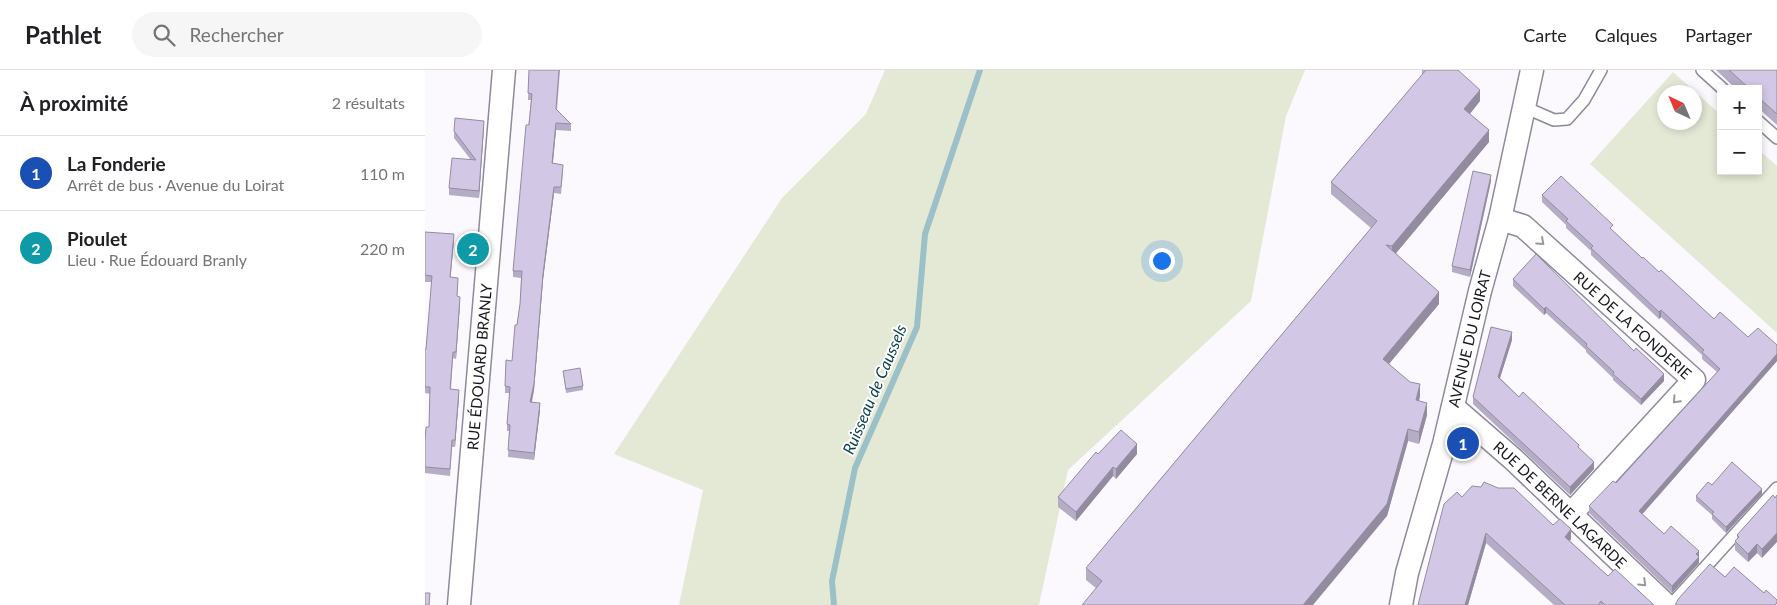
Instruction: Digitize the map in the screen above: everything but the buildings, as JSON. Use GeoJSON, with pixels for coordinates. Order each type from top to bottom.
{"type":"FeatureCollection","features":[{"type":"Feature","properties":{"kind":"street","name":"RUE ÉDOUARD BRANLY"},"geometry":{"type":"LineString","coordinates":[[459,605],[504,70]]}},
{"type":"Feature","properties":{"kind":"street","name":"AVENUE DU LOIRAT"},"geometry":{"type":"LineString","coordinates":[[1401,605],[1407,574],[1453,406],[1480,291],[1500,218],[1532,70]]}},
{"type":"Feature","properties":{"kind":"street","name":"RUE DE LA FONDERIE"},"geometry":{"type":"LineString","coordinates":[[1500,218],[1523,226],[1694,380],[1571,514]]}},
{"type":"Feature","properties":{"kind":"street","name":"RUE DE BERNE LAGARDE"},"geometry":{"type":"LineString","coordinates":[[1453,406],[1513,458],[1666,605]]}},
{"type":"Feature","properties":{"kind":"lane"},"geometry":{"type":"LineString","coordinates":[[1525,107],[1554,120],[1567,119],[1584,100],[1601,70]]}},
{"type":"Feature","properties":{"kind":"lane"},"geometry":{"type":"LineString","coordinates":[[1702,70],[1719,85]]}},
{"type":"Feature","properties":{"kind":"lane"},"geometry":{"type":"LineString","coordinates":[[1762,125],[1777,138]]}},
{"type":"Feature","properties":{"kind":"lane"},"geometry":{"type":"LineString","coordinates":[[1671,605],[1777,488]]}},
{"type":"Feature","properties":{"kind":"green space"},"geometry":{"type":"Polygon","coordinates":[[[885,70],[1305,70],[1286,116],[1251,301],[1068,470],[1039,605],[679,605],[703,490],[614,454],[782,198],[866,114],[885,70]]]}},
{"type":"Feature","properties":{"kind":"green space"},"geometry":{"type":"Polygon","coordinates":[[[1673,72],[1688,85],[1661,85],[1673,72]]]}},
{"type":"Feature","properties":{"kind":"green space"},"geometry":{"type":"Polygon","coordinates":[[[1657,90],[1657,130],[1702,130],[1702,98],[1717,111],[1717,175],[1762,175],[1762,153],[1777,166],[1777,333],[1590,164],[1657,90]]]}},
{"type":"Feature","properties":{"kind":"waterway","name":"Ruisseau de Caussels"},"geometry":{"type":"LineString","coordinates":[[834,605],[832,581],[855,468],[917,327],[925,234],[980,70]]}},
{"type":"Feature","properties":{"kind":"place","name":"Pioulet"},"geometry":{"type":"Point","coordinates":[473,249]}},
{"type":"Feature","properties":{"kind":"place","name":"La Fonderie"},"geometry":{"type":"Point","coordinates":[1463,443]}}]}
